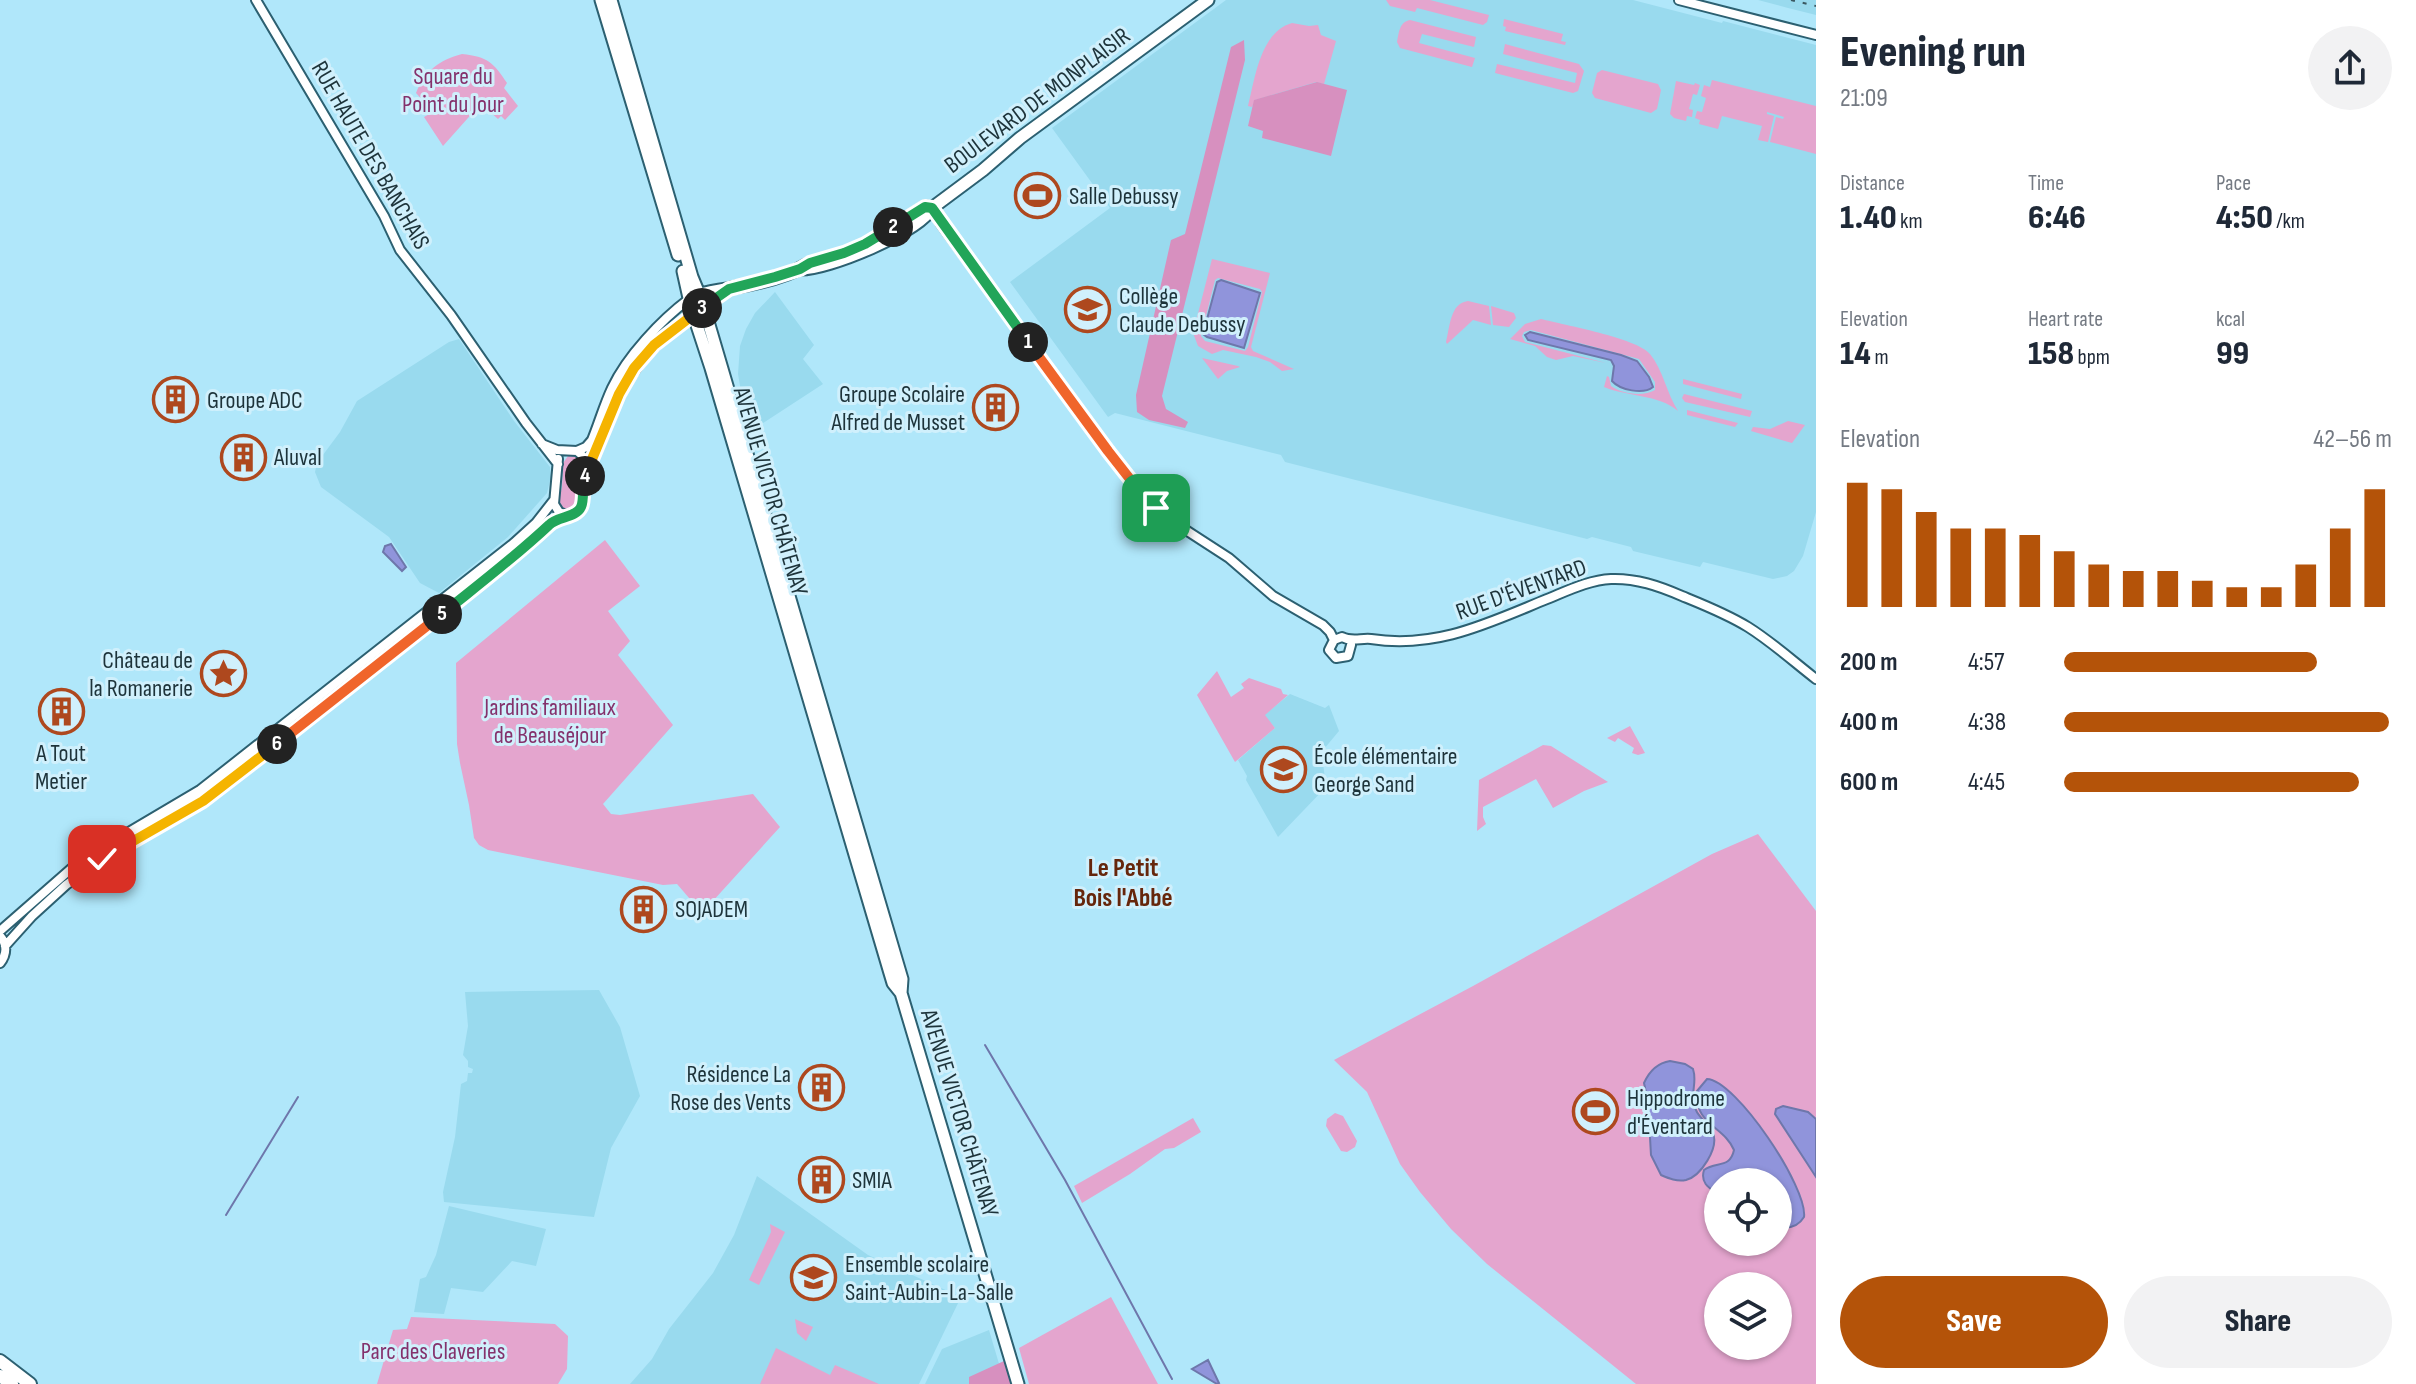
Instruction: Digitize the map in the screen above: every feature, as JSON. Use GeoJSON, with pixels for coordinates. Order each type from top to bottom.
{"type":"FeatureCollection","features":[{"type":"Feature","properties":{"kind":"highway"},"geometry":{"type":"LineString","coordinates":[[0,1361],[30,1384]]}},
{"type":"Feature","properties":{"kind":"highway"},"geometry":{"type":"LineString","coordinates":[[0,1376],[12,1384]]}},
{"type":"Feature","properties":{"kind":"main road","name":"AVENUE VICTOR CHÂTENAY"},"geometry":{"type":"LineString","coordinates":[[601,0],[699,311],[858,844],[893,983],[901,993],[1018,1384]]}},
{"type":"Feature","properties":{"kind":"main road","name":"AVENUE VICTOR CHÂTENAY"},"geometry":{"type":"LineString","coordinates":[[611,0],[694,296]]}},
{"type":"Feature","properties":{"kind":"main road","name":"BOULEVARD DE MONPLAISIR"},"geometry":{"type":"LineString","coordinates":[[694,296],[800,269],[865,244],[925,207],[932,208],[1020,138],[1208,0]]}},
{"type":"Feature","properties":{"kind":"main road","name":"BOULEVARD DE MONPLAISIR"},"geometry":{"type":"LineString","coordinates":[[699,311],[729,289]]}},
{"type":"Feature","properties":{"kind":"street","name":"RUE HAUTE DES BANCHAIS"},"geometry":{"type":"LineString","coordinates":[[256,0],[384,216],[400,250],[451,315],[558,464]]}},
{"type":"Feature","properties":{"kind":"street"},"geometry":{"type":"LineString","coordinates":[[1679,0],[1816,35]]}},
{"type":"Feature","properties":{"kind":"street"},"geometry":{"type":"LineString","coordinates":[[932,208],[1108,451],[1145,496],[1175,523],[1229,558],[1273,596],[1323,625],[1334,640]]}},
{"type":"Feature","properties":{"kind":"street"},"geometry":{"type":"LineString","coordinates":[[542,444],[557,450],[577,451],[590,443],[613,386],[639,353],[694,296]]}},
{"type":"Feature","properties":{"kind":"street"},"geometry":{"type":"LineString","coordinates":[[582,484],[639,353],[699,311]]}},
{"type":"Feature","properties":{"kind":"street"},"geometry":{"type":"LineString","coordinates":[[0,963],[5,946],[0,933],[80,861],[200,790],[514,543],[536,523],[554,500],[559,457],[567,451]]}},
{"type":"Feature","properties":{"kind":"street"},"geometry":{"type":"LineString","coordinates":[[5,946],[66,885],[102,859],[203,801],[459,601],[552,522],[576,513],[581,507],[586,465],[583,455],[577,451]]}},
{"type":"Feature","properties":{"kind":"street"},"geometry":{"type":"LineString","coordinates":[[554,500],[557,510],[567,515]]}},
{"type":"Feature","properties":{"kind":"street","name":"RUE D'ÉVENTARD"},"geometry":{"type":"LineString","coordinates":[[1352,641],[1417,642],[1440,639],[1465,632],[1573,588],[1610,579],[1633,580],[1660,587],[1746,626],[1816,679]]}},
{"type":"Feature","properties":{"kind":"street"},"geometry":{"type":"LineString","coordinates":[[1342,637],[1352,641],[1348,656],[1336,658],[1329,650],[1334,640],[1342,637]]}},
{"type":"Feature","properties":{"kind":"shaded area"},"geometry":{"type":"Polygon","coordinates":[[[1226,0],[1633,0],[1816,45],[1816,512],[1803,556],[1794,571],[1773,579],[1703,562],[1700,567],[1633,551],[1631,547],[1592,537],[1587,539],[1285,462],[1281,455],[1115,413],[1108,417],[1010,282],[1110,208],[1052,128],[1226,0]]]}},
{"type":"Feature","properties":{"kind":"shaded area"},"geometry":{"type":"Polygon","coordinates":[[[1758,0],[1816,0],[1816,15],[1788,8],[1758,0]]]}},
{"type":"Feature","properties":{"kind":"shaded area"},"geometry":{"type":"Polygon","coordinates":[[[1244,40],[1245,60],[1162,396],[1166,409],[1188,422],[1185,428],[1149,420],[1137,412],[1136,395],[1171,240],[1185,234],[1231,47],[1244,40]]]}},
{"type":"Feature","properties":{"kind":"shaded area"},"geometry":{"type":"Polygon","coordinates":[[[1317,82],[1347,90],[1331,156],[1262,138],[1263,131],[1248,126],[1254,100],[1317,82]]]}},
{"type":"Feature","properties":{"kind":"shaded area"},"geometry":{"type":"Polygon","coordinates":[[[775,292],[814,345],[803,359],[823,384],[748,433],[738,374],[740,346],[755,313],[775,292]]]}},
{"type":"Feature","properties":{"kind":"shaded area"},"geometry":{"type":"Polygon","coordinates":[[[459,339],[514,421],[550,467],[551,477],[547,493],[508,537],[439,593],[420,583],[389,537],[321,487],[315,472],[317,463],[340,432],[357,401],[449,342],[459,339]]]}},
{"type":"Feature","properties":{"kind":"shaded area","name":"École élémentaire George Sand"},"geometry":{"type":"Polygon","coordinates":[[[1290,694],[1325,708],[1329,705],[1339,731],[1322,755],[1326,787],[1278,837],[1238,760],[1275,728],[1264,715],[1290,694]]]}},
{"type":"Feature","properties":{"kind":"shaded area"},"geometry":{"type":"Polygon","coordinates":[[[599,990],[620,1027],[640,1096],[611,1148],[594,1217],[444,1202],[443,1192],[455,1137],[461,1084],[467,1081],[468,1073],[472,1073],[473,1069],[468,1067],[463,1055],[468,1026],[465,992],[599,990]]]}},
{"type":"Feature","properties":{"kind":"shaded area","name":"Ensemble scolaire Saint-Aubin-La-Salle"},"geometry":{"type":"Polygon","coordinates":[[[757,1176],[868,1255],[961,1297],[919,1384],[630,1384],[652,1359],[669,1329],[713,1273],[734,1235],[757,1176]]]}},
{"type":"Feature","properties":{"kind":"shaded area"},"geometry":{"type":"Polygon","coordinates":[[[449,1206],[546,1229],[536,1266],[512,1261],[483,1292],[451,1288],[444,1314],[414,1312],[420,1279],[426,1277],[436,1255],[449,1206]]]}},
{"type":"Feature","properties":{"kind":"shaded area"},"geometry":{"type":"Polygon","coordinates":[[[989,1330],[1005,1384],[925,1384],[942,1349],[989,1330]]]}},
{"type":"Feature","properties":{"kind":"shaded area"},"geometry":{"type":"Polygon","coordinates":[[[1004,1361],[1011,1384],[969,1384],[969,1377],[1004,1361]]]}},
{"type":"Feature","properties":{"kind":"green space"},"geometry":{"type":"Polygon","coordinates":[[[1386,0],[1430,0],[1489,15],[1483,25],[1417,8],[1415,12],[1390,6],[1386,0]]]}},
{"type":"Feature","properties":{"kind":"green space"},"geometry":{"type":"Polygon","coordinates":[[[1504,19],[1563,34],[1561,41],[1566,42],[1565,45],[1505,31],[1504,19]]]}},
{"type":"Feature","properties":{"kind":"green space"},"geometry":{"type":"Polygon","coordinates":[[[1410,20],[1476,37],[1474,47],[1422,34],[1419,43],[1475,58],[1472,67],[1400,48],[1397,42],[1400,28],[1410,20]]]}},
{"type":"Feature","properties":{"kind":"green space"},"geometry":{"type":"Polygon","coordinates":[[[1292,23],[1318,25],[1321,35],[1336,41],[1324,84],[1316,82],[1255,100],[1252,107],[1248,106],[1266,46],[1281,28],[1292,23]]]}},
{"type":"Feature","properties":{"kind":"green space"},"geometry":{"type":"Polygon","coordinates":[[[1505,44],[1579,64],[1584,71],[1578,91],[1573,93],[1495,73],[1497,64],[1575,83],[1577,73],[1503,54],[1505,44]]]}},
{"type":"Feature","properties":{"kind":"green space","name":"Square du Point du Jour"},"geometry":{"type":"Polygon","coordinates":[[[462,54],[484,59],[493,65],[507,83],[504,88],[518,106],[505,120],[501,116],[498,119],[488,110],[476,109],[443,146],[424,117],[433,112],[416,93],[434,68],[462,54]]]}},
{"type":"Feature","properties":{"kind":"green space"},"geometry":{"type":"Polygon","coordinates":[[[1602,70],[1658,84],[1661,90],[1657,109],[1651,113],[1595,98],[1592,93],[1597,73],[1602,70]]]}},
{"type":"Feature","properties":{"kind":"green space"},"geometry":{"type":"Polygon","coordinates":[[[1712,80],[1816,106],[1816,154],[1770,142],[1776,117],[1784,117],[1767,112],[1774,116],[1768,142],[1758,140],[1762,126],[1722,116],[1718,129],[1699,124],[1700,120],[1695,118],[1697,111],[1702,112],[1706,98],[1701,96],[1704,85],[1710,87],[1712,80]]]}},
{"type":"Feature","properties":{"kind":"green space"},"geometry":{"type":"Polygon","coordinates":[[[1676,81],[1700,85],[1697,95],[1693,94],[1689,109],[1693,110],[1692,117],[1687,116],[1686,121],[1670,114],[1676,81]]]}},
{"type":"Feature","properties":{"kind":"green space"},"geometry":{"type":"Polygon","coordinates":[[[1212,259],[1270,273],[1251,347],[1253,351],[1294,369],[1282,371],[1256,357],[1223,350],[1212,354],[1198,346],[1193,333],[1212,259]],[[1218,278],[1215,280],[1201,336],[1205,341],[1245,351],[1262,292],[1218,278]]]}},
{"type":"Feature","properties":{"kind":"green space"},"geometry":{"type":"Polygon","coordinates":[[[1468,301],[1489,306],[1491,325],[1473,320],[1447,344],[1454,311],[1468,301]]]}},
{"type":"Feature","properties":{"kind":"green space"},"geometry":{"type":"Polygon","coordinates":[[[1491,306],[1514,313],[1516,318],[1509,327],[1493,325],[1491,306]]]}},
{"type":"Feature","properties":{"kind":"green space"},"geometry":{"type":"Polygon","coordinates":[[[1541,319],[1616,337],[1643,348],[1654,360],[1678,411],[1661,401],[1604,387],[1607,376],[1611,386],[1621,391],[1639,394],[1655,390],[1655,382],[1639,359],[1531,330],[1524,332],[1525,342],[1606,363],[1573,356],[1556,360],[1547,357],[1535,346],[1510,339],[1525,324],[1541,319]]]}},
{"type":"Feature","properties":{"kind":"green space"},"geometry":{"type":"Polygon","coordinates":[[[1202,358],[1240,367],[1227,371],[1218,379],[1202,358]]]}},
{"type":"Feature","properties":{"kind":"green space"},"geometry":{"type":"Polygon","coordinates":[[[1683,379],[1742,394],[1741,399],[1683,384],[1683,379]]]}},
{"type":"Feature","properties":{"kind":"green space"},"geometry":{"type":"Polygon","coordinates":[[[1684,394],[1752,411],[1750,417],[1685,402],[1682,398],[1684,394]]]}},
{"type":"Feature","properties":{"kind":"green space"},"geometry":{"type":"Polygon","coordinates":[[[1687,410],[1738,423],[1735,427],[1687,415],[1687,410]]]}},
{"type":"Feature","properties":{"kind":"green space"},"geometry":{"type":"Polygon","coordinates":[[[1788,421],[1805,425],[1792,443],[1751,431],[1753,427],[1770,429],[1788,421]]]}},
{"type":"Feature","properties":{"kind":"green space"},"geometry":{"type":"Polygon","coordinates":[[[568,456],[577,457],[580,467],[576,485],[577,502],[571,510],[563,509],[559,500],[563,463],[568,456]]]}},
{"type":"Feature","properties":{"kind":"green space","name":"Jardins familiaux de Beauséjour"},"geometry":{"type":"Polygon","coordinates":[[[605,540],[640,586],[608,611],[630,641],[618,655],[673,725],[603,804],[611,814],[620,815],[753,794],[780,827],[702,913],[677,884],[663,885],[488,850],[474,838],[457,744],[456,663],[605,540]]]}},
{"type":"Feature","properties":{"kind":"green space"},"geometry":{"type":"Polygon","coordinates":[[[1217,671],[1231,697],[1244,688],[1241,684],[1249,678],[1281,689],[1283,694],[1288,695],[1265,715],[1275,728],[1235,762],[1197,695],[1217,671]]]}},
{"type":"Feature","properties":{"kind":"green space"},"geometry":{"type":"Polygon","coordinates":[[[1630,726],[1645,753],[1632,753],[1634,748],[1618,738],[1615,742],[1607,738],[1630,726]]]}},
{"type":"Feature","properties":{"kind":"green space"},"geometry":{"type":"Polygon","coordinates":[[[1543,745],[1551,746],[1608,782],[1553,808],[1536,779],[1483,807],[1486,824],[1477,831],[1479,780],[1543,745]]]}},
{"type":"Feature","properties":{"kind":"green space","name":"Hippodrome d'Éventard"},"geometry":{"type":"Polygon","coordinates":[[[1758,834],[1816,911],[1816,1384],[1636,1384],[1487,1264],[1451,1229],[1400,1164],[1367,1092],[1334,1060],[1712,854],[1758,834]]]}},
{"type":"Feature","properties":{"kind":"green space"},"geometry":{"type":"Polygon","coordinates":[[[1335,1113],[1343,1116],[1357,1141],[1355,1147],[1347,1152],[1341,1151],[1326,1126],[1327,1119],[1335,1113]]]}},
{"type":"Feature","properties":{"kind":"green space"},"geometry":{"type":"Polygon","coordinates":[[[1193,1118],[1201,1132],[1174,1148],[1165,1149],[1082,1203],[1074,1186],[1193,1118]]]}},
{"type":"Feature","properties":{"kind":"green space"},"geometry":{"type":"Polygon","coordinates":[[[770,1224],[785,1232],[759,1285],[749,1280],[771,1232],[770,1224]]]}},
{"type":"Feature","properties":{"kind":"green space"},"geometry":{"type":"Polygon","coordinates":[[[1111,1297],[1158,1384],[1029,1384],[1019,1348],[1111,1297]]]}},
{"type":"Feature","properties":{"kind":"green space","name":"Parc des Claveries"},"geometry":{"type":"Polygon","coordinates":[[[411,1317],[555,1324],[568,1336],[567,1369],[558,1384],[377,1384],[393,1330],[407,1329],[411,1317]]]}},
{"type":"Feature","properties":{"kind":"green space"},"geometry":{"type":"Polygon","coordinates":[[[795,1319],[813,1327],[806,1341],[797,1333],[795,1319]]]}},
{"type":"Feature","properties":{"kind":"green space"},"geometry":{"type":"Polygon","coordinates":[[[776,1348],[830,1375],[835,1365],[879,1384],[760,1384],[776,1348]]]}},
{"type":"Feature","properties":{"kind":"water"},"geometry":{"type":"Polygon","coordinates":[[[1221,280],[1260,293],[1244,348],[1203,334],[1217,282],[1221,280]]]}},
{"type":"Feature","properties":{"kind":"water"},"geometry":{"type":"Polygon","coordinates":[[[1530,332],[1637,361],[1653,387],[1638,391],[1620,387],[1612,381],[1614,366],[1611,360],[1528,340],[1525,335],[1530,332]]]}},
{"type":"Feature","properties":{"kind":"water"},"geometry":{"type":"Polygon","coordinates":[[[391,544],[406,567],[402,571],[383,552],[385,546],[391,544]]]}},
{"type":"Feature","properties":{"kind":"water"},"geometry":{"type":"Polygon","coordinates":[[[1670,1061],[1693,1069],[1694,1106],[1714,1139],[1703,1167],[1686,1180],[1661,1175],[1651,1155],[1644,1083],[1654,1069],[1670,1061]]]}},
{"type":"Feature","properties":{"kind":"water"},"geometry":{"type":"Polygon","coordinates":[[[1707,1079],[1720,1084],[1751,1115],[1787,1168],[1707,1168],[1729,1160],[1734,1150],[1700,1111],[1697,1091],[1707,1079]]]}},
{"type":"Feature","properties":{"kind":"water"},"geometry":{"type":"Polygon","coordinates":[[[1783,1106],[1808,1112],[1816,1119],[1816,1177],[1775,1114],[1776,1109],[1783,1106]]]}},
{"type":"Feature","properties":{"kind":"water"},"geometry":{"type":"Polygon","coordinates":[[[1792,1178],[1804,1217],[1792,1226],[1792,1178]]]}},
{"type":"Feature","properties":{"kind":"water"},"geometry":{"type":"Polygon","coordinates":[[[1208,1360],[1219,1383],[1217,1384],[1192,1369],[1208,1360]]]}},
{"type":"Feature","properties":{"kind":"waterway"},"geometry":{"type":"LineString","coordinates":[[985,1045],[1065,1180],[1172,1379]]}},
{"type":"Feature","properties":{"kind":"waterway"},"geometry":{"type":"LineString","coordinates":[[226,1215],[298,1097]]}},
{"type":"Feature","properties":{"kind":"railway"},"geometry":{"type":"LineString","coordinates":[[1791,0],[1816,6]]}},
{"type":"Feature","properties":{"kind":"place","name":"Salle Debussy"},"geometry":{"type":"Point","coordinates":[1038,196]}},
{"type":"Feature","properties":{"kind":"place","name":"Collège Claude Debussy"},"geometry":{"type":"Point","coordinates":[1088,310]}},
{"type":"Feature","properties":{"kind":"place","name":"Groupe ADC"},"geometry":{"type":"Point","coordinates":[176,400]}},
{"type":"Feature","properties":{"kind":"place","name":"Groupe Scolaire Alfred de Musset"},"geometry":{"type":"Point","coordinates":[996,408]}},
{"type":"Feature","properties":{"kind":"place","name":"Aluval"},"geometry":{"type":"Point","coordinates":[243,457]}},
{"type":"Feature","properties":{"kind":"place","name":"Château de la Romanerie"},"geometry":{"type":"Point","coordinates":[224,674]}},
{"type":"Feature","properties":{"kind":"place","name":"A Tout Metier"},"geometry":{"type":"Point","coordinates":[61,711]}},
{"type":"Feature","properties":{"kind":"place","name":"École élémentaire George Sand"},"geometry":{"type":"Point","coordinates":[1283,770]}},
{"type":"Feature","properties":{"kind":"place","name":"SOJADEM"},"geometry":{"type":"Point","coordinates":[644,909]}},
{"type":"Feature","properties":{"kind":"place","name":"Résidence La Rose des Vents"},"geometry":{"type":"Point","coordinates":[822,1088]}},
{"type":"Feature","properties":{"kind":"place","name":"Hippodrome d'Éventard"},"geometry":{"type":"Point","coordinates":[1596,1112]}},
{"type":"Feature","properties":{"kind":"place","name":"SMIA"},"geometry":{"type":"Point","coordinates":[821,1180]}},
{"type":"Feature","properties":{"kind":"place","name":"Ensemble scolaire Saint-Aubin-La-Salle"},"geometry":{"type":"Point","coordinates":[814,1278]}},
{"type":"Feature","properties":{"kind":"district","name":"Le Petit Bois l'Abbé"},"geometry":{"type":"Point","coordinates":[1123,882]}},
{"type":"Feature","properties":{"kind":"route"},"geometry":{"type":"LineString","coordinates":[[102,859],[203,801],[469,593],[552,522],[578,512],[582,504],[582,484],[619,394],[643,356],[675,328],[729,289],[844,253],[865,244],[925,207],[932,208],[1108,451],[1156,508]]}}]}
